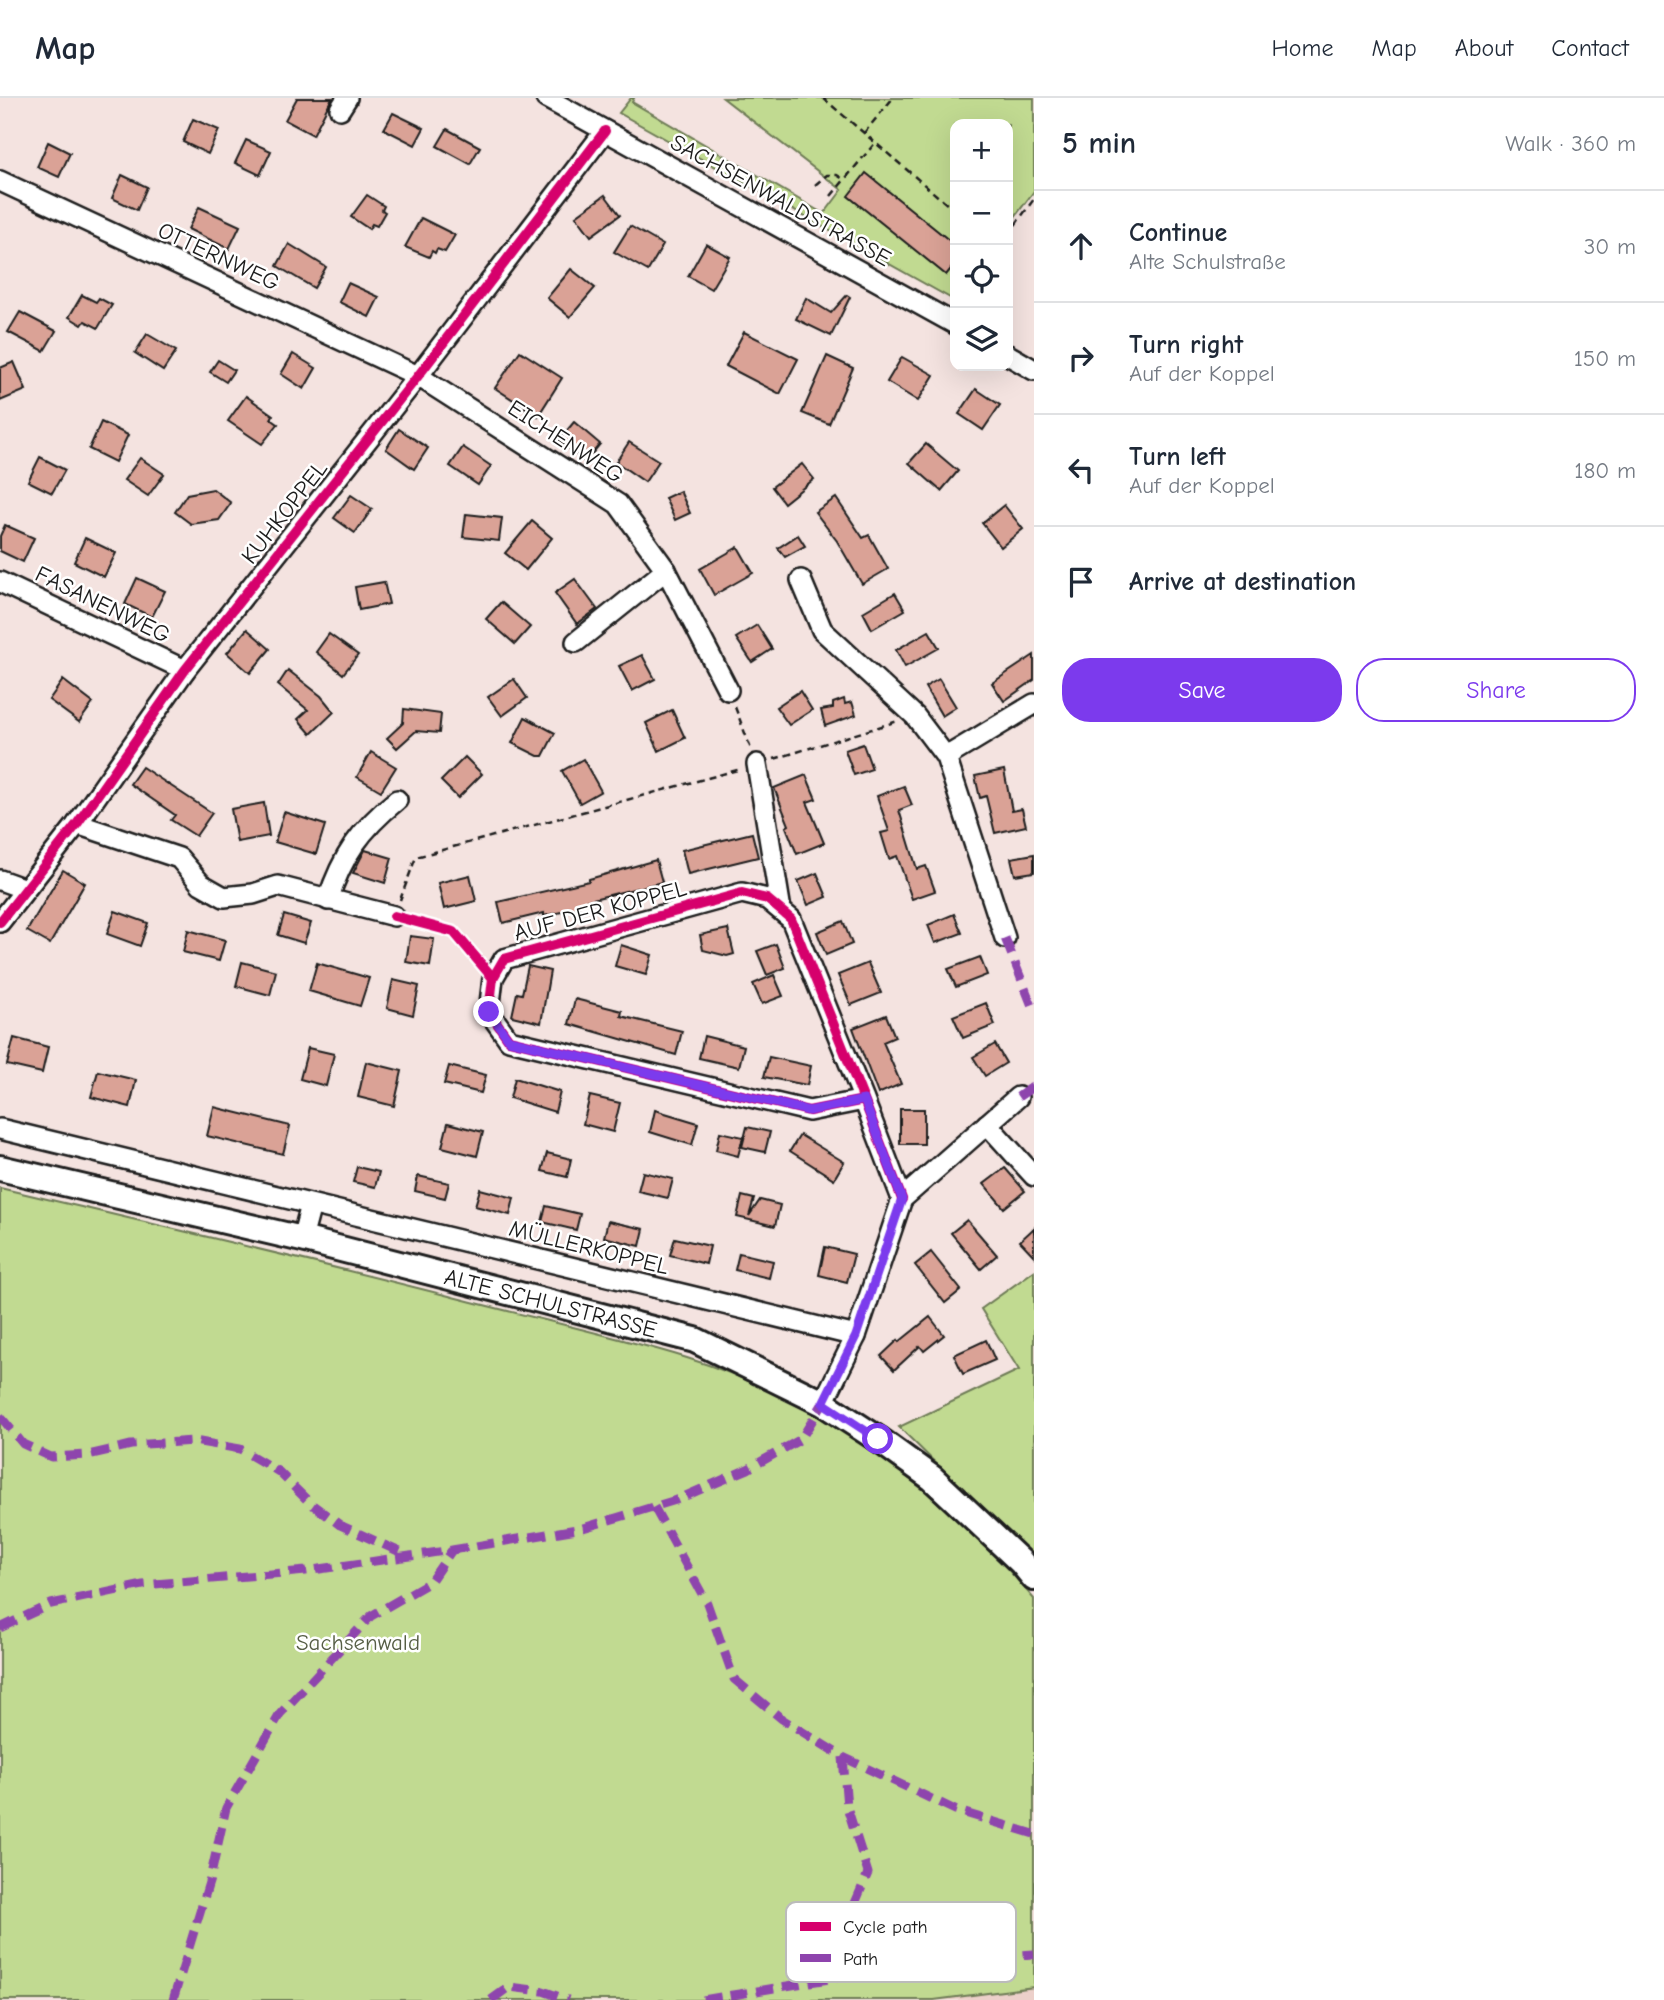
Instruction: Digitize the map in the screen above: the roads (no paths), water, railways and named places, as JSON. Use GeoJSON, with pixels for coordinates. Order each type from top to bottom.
{"type":"FeatureCollection","features":[{"type":"Feature","properties":{"kind":"main road","name":"ALTE SCHULSTRASSE"},"geometry":{"type":"LineString","coordinates":[[0,1168],[302,1239],[695,1340],[823,1403],[878,1439],[932,1478],[1034,1578]]}},
{"type":"Feature","properties":{"kind":"street","name":"SACHSENWALDSTRASSE"},"geometry":{"type":"LineString","coordinates":[[546,98],[950,321]]}},
{"type":"Feature","properties":{"kind":"street","name":"KUHKOPPEL"},"geometry":{"type":"LineString","coordinates":[[0,922],[77,824],[185,670],[418,376],[605,131]]}},
{"type":"Feature","properties":{"kind":"street","name":"OTTERNWEG"},"geometry":{"type":"LineString","coordinates":[[0,181],[418,376]]}},
{"type":"Feature","properties":{"kind":"street"},"geometry":{"type":"LineString","coordinates":[[1013,358],[1034,370]]}},
{"type":"Feature","properties":{"kind":"street","name":"EICHENWEG"},"geometry":{"type":"LineString","coordinates":[[418,376],[618,504],[666,570],[728,690]]}},
{"type":"Feature","properties":{"kind":"street"},"geometry":{"type":"LineString","coordinates":[[576,642],[666,570]]}},
{"type":"Feature","properties":{"kind":"street"},"geometry":{"type":"LineString","coordinates":[[801,580],[822,630],[915,716],[946,757],[1004,938]]}},
{"type":"Feature","properties":{"kind":"street","name":"FASANENWEG"},"geometry":{"type":"LineString","coordinates":[[0,582],[185,670]]}},
{"type":"Feature","properties":{"kind":"street"},"geometry":{"type":"LineString","coordinates":[[946,757],[1034,704]]}},
{"type":"Feature","properties":{"kind":"street"},"geometry":{"type":"LineString","coordinates":[[757,764],[781,910],[791,919],[902,1199]]}},
{"type":"Feature","properties":{"kind":"street"},"geometry":{"type":"LineString","coordinates":[[328,900],[346,855],[373,820],[397,800]]}},
{"type":"Feature","properties":{"kind":"street"},"geometry":{"type":"LineString","coordinates":[[77,824],[179,858],[201,884],[224,897],[253,894],[278,886],[394,916]]}},
{"type":"Feature","properties":{"kind":"street"},"geometry":{"type":"LineString","coordinates":[[0,880],[25,889]]}},
{"type":"Feature","properties":{"kind":"street","name":"AUF DER KOPPEL"},"geometry":{"type":"LineString","coordinates":[[781,910],[767,900],[742,893],[504,959],[493,978],[489,1012],[509,1040],[809,1111],[864,1100]]}},
{"type":"Feature","properties":{"kind":"street"},"geometry":{"type":"LineString","coordinates":[[823,1403],[856,1336],[902,1199],[1018,1097]]}},
{"type":"Feature","properties":{"kind":"street"},"geometry":{"type":"LineString","coordinates":[[987,1124],[1034,1176]]}},
{"type":"Feature","properties":{"kind":"street","name":"MÜLLERKOPPEL"},"geometry":{"type":"LineString","coordinates":[[0,1129],[856,1336]]}},
{"type":"Feature","properties":{"kind":"street"},"geometry":{"type":"LineString","coordinates":[[302,1239],[310,1205]]}},
{"type":"Feature","properties":{"kind":"park label","name":"Sachsenwald"},"geometry":{"type":"Point","coordinates":[358,1642]}}]}
